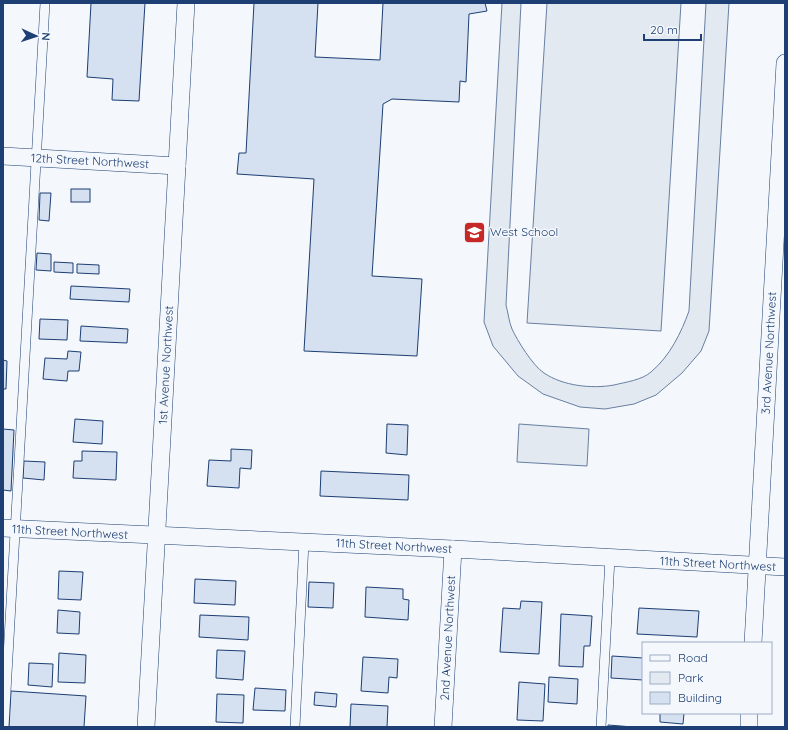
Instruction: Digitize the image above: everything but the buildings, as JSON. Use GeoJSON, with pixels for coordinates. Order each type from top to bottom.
{"type":"FeatureCollection","features":[{"type":"Feature","properties":{"kind":"street","name":"1st Avenue Northwest"},"geometry":{"type":"LineString","coordinates":[[146,727],[186,3]]}},
{"type":"Feature","properties":{"kind":"street","name":"3rd Avenue Northwest"},"geometry":{"type":"LineString","coordinates":[[753,642],[781,199],[785,63]]}},
{"type":"Feature","properties":{"kind":"street","name":"12th Street Northwest"},"geometry":{"type":"LineString","coordinates":[[3,156],[177,166]]}},
{"type":"Feature","properties":{"kind":"street","name":"11th Street Northwest"},"geometry":{"type":"LineString","coordinates":[[9,528],[453,549],[785,568]]}},
{"type":"Feature","properties":{"kind":"street","name":"2nd Avenue Northwest"},"geometry":{"type":"LineString","coordinates":[[443,727],[453,549]]}},
{"type":"Feature","properties":{"kind":"street"},"geometry":{"type":"LineString","coordinates":[[748,727],[749,714]]}},
{"type":"Feature","properties":{"kind":"lane"},"geometry":{"type":"LineString","coordinates":[[4,727],[9,528],[36,158],[45,3]]}},
{"type":"Feature","properties":{"kind":"lane"},"geometry":{"type":"LineString","coordinates":[[295,727],[304,542]]}},
{"type":"Feature","properties":{"kind":"lane"},"geometry":{"type":"LineString","coordinates":[[601,727],[610,558]]}},
{"type":"Feature","properties":{"kind":"green space"},"geometry":{"type":"Polygon","coordinates":[[[502,3],[521,3],[506,305],[509,320],[521,346],[540,370],[560,381],[569,384],[596,387],[614,385],[634,380],[651,372],[664,359],[674,344],[689,311],[706,3],[729,3],[709,331],[701,351],[682,373],[656,395],[634,404],[605,409],[580,407],[543,394],[518,376],[493,346],[484,322],[502,3]]]}},
{"type":"Feature","properties":{"kind":"green space"},"geometry":{"type":"Polygon","coordinates":[[[547,3],[681,3],[661,331],[527,323],[547,3]]]}},
{"type":"Feature","properties":{"kind":"green space"},"geometry":{"type":"Polygon","coordinates":[[[519,424],[589,429],[587,466],[517,462],[519,424]]]}},
{"type":"Feature","properties":{"kind":"place","name":"West School"},"geometry":{"type":"Point","coordinates":[474,232]}}]}
